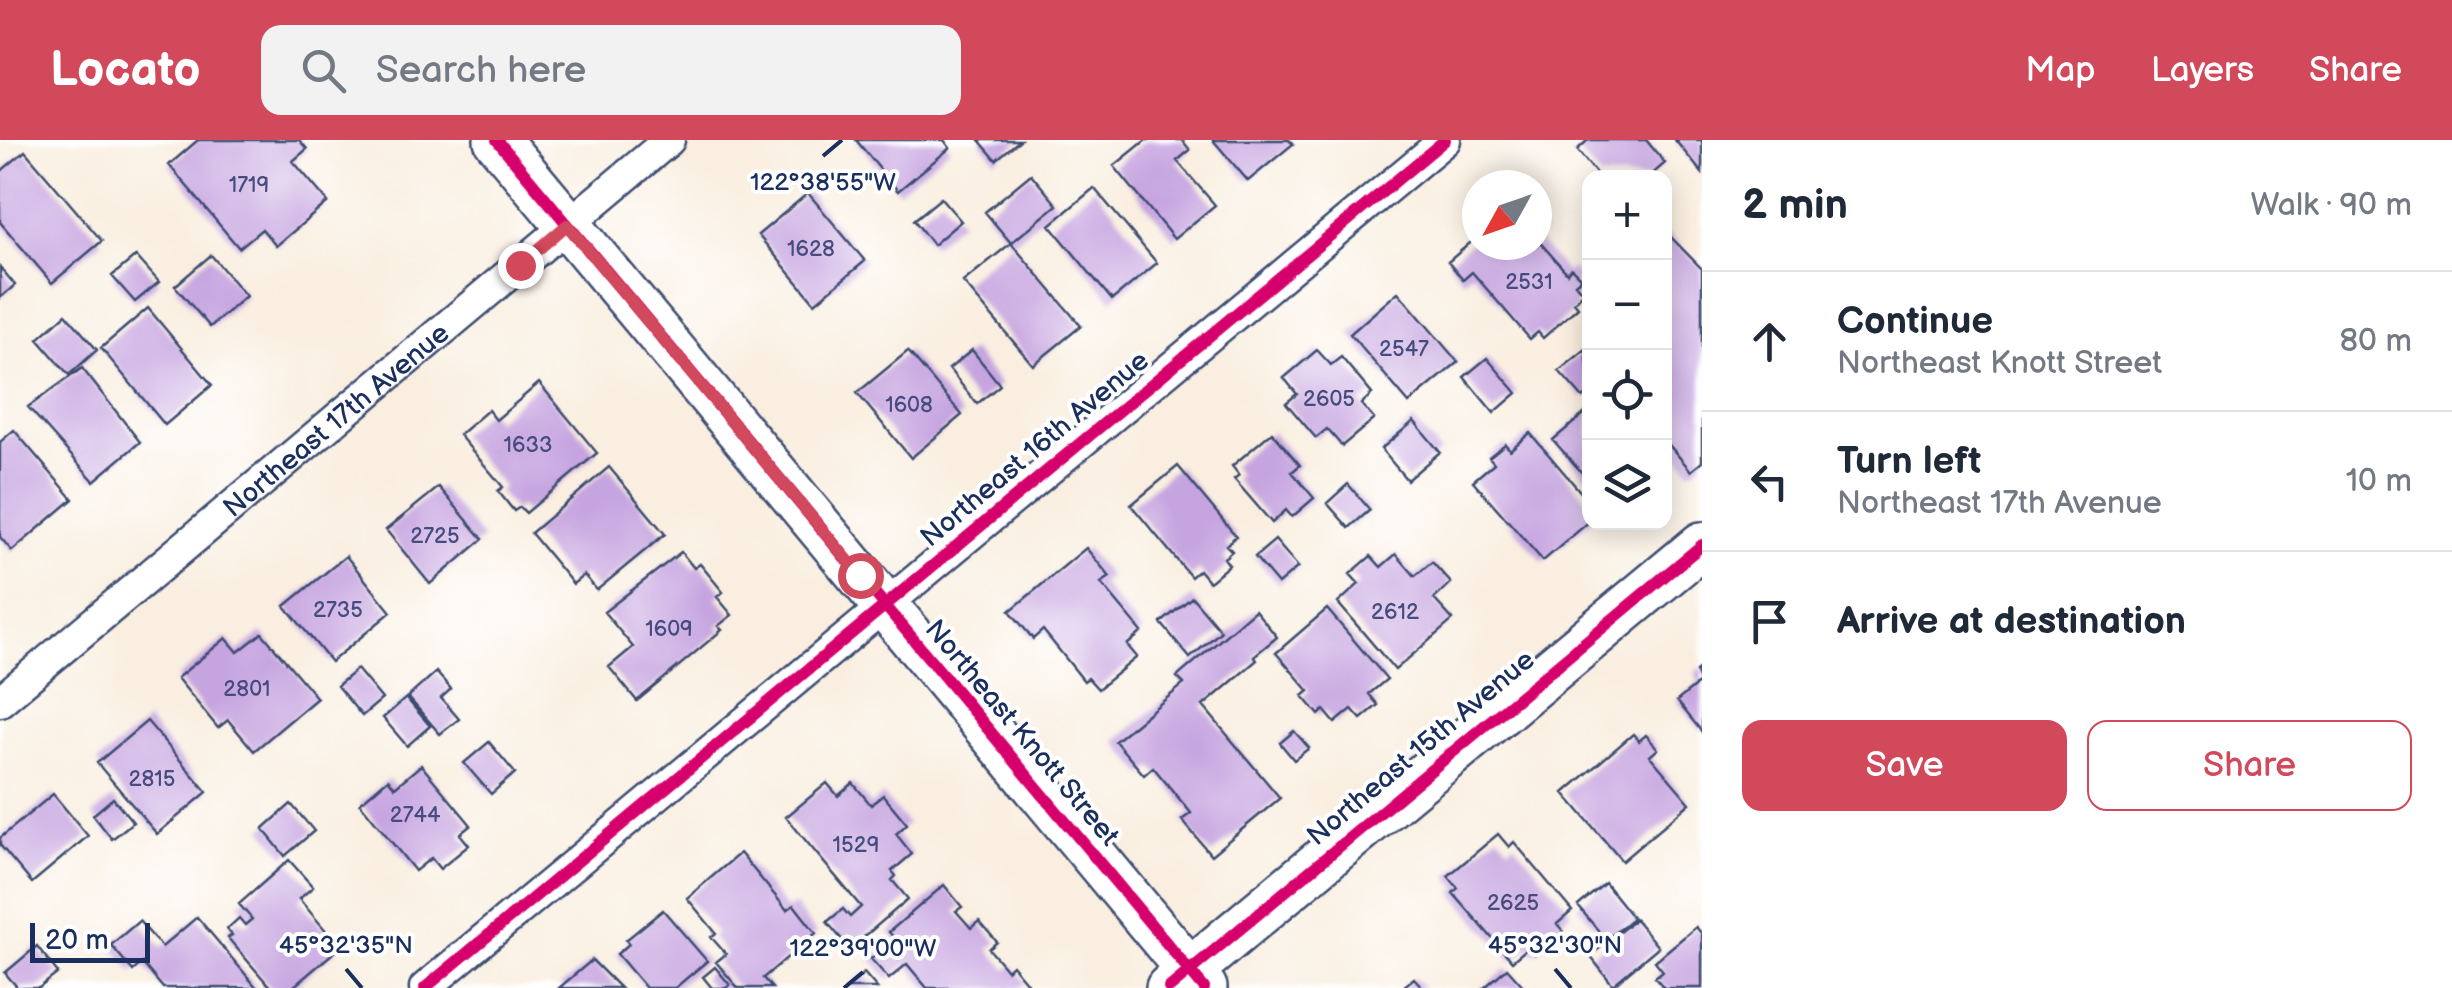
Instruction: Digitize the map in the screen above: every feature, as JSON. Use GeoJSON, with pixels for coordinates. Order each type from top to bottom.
{"type":"FeatureCollection","features":[{"type":"Feature","properties":{"kind":"street","name":"Northeast Knott Street"},"geometry":{"type":"LineString","coordinates":[[497,140],[884,604],[1188,982]]}},
{"type":"Feature","properties":{"kind":"street","name":"Northeast 17th Avenue"},"geometry":{"type":"LineString","coordinates":[[0,701],[669,140]]}},
{"type":"Feature","properties":{"kind":"street","name":"Northeast 16th Avenue"},"geometry":{"type":"LineString","coordinates":[[424,988],[1445,140]]}},
{"type":"Feature","properties":{"kind":"street","name":"Northeast 15th Avenue"},"geometry":{"type":"LineString","coordinates":[[1188,982],[1702,545]]}},
{"type":"Feature","properties":{"kind":"building"},"geometry":{"type":"Polygon","coordinates":[[[198,140],[299,140],[307,149],[293,161],[328,202],[276,246],[262,229],[239,248],[169,165],[198,140]]]}},
{"type":"Feature","properties":{"kind":"building"},"geometry":{"type":"Polygon","coordinates":[[[856,140],[944,140],[950,148],[898,191],[856,140]]]}},
{"type":"Feature","properties":{"kind":"building"},"geometry":{"type":"Polygon","coordinates":[[[979,140],[1020,140],[996,160],[979,140]]]}},
{"type":"Feature","properties":{"kind":"building"},"geometry":{"type":"Polygon","coordinates":[[[1146,140],[1182,140],[1190,150],[1177,161],[1215,205],[1174,239],[1114,166],[1146,140]]]}},
{"type":"Feature","properties":{"kind":"building"},"geometry":{"type":"Polygon","coordinates":[[[1213,140],[1289,140],[1293,144],[1248,181],[1213,140]]]}},
{"type":"Feature","properties":{"kind":"building"},"geometry":{"type":"Polygon","coordinates":[[[1588,140],[1646,140],[1665,163],[1657,170],[1593,170],[1577,150],[1588,140]]]}},
{"type":"Feature","properties":{"kind":"building"},"geometry":{"type":"Polygon","coordinates":[[[1675,140],[1702,140],[1702,173],[1675,140]]]}},
{"type":"Feature","properties":{"kind":"building"},"geometry":{"type":"Polygon","coordinates":[[[25,151],[102,241],[52,283],[0,222],[0,172],[25,151]]]}},
{"type":"Feature","properties":{"kind":"building"},"geometry":{"type":"Polygon","coordinates":[[[1031,174],[1057,205],[1011,243],[985,212],[1031,174]]]}},
{"type":"Feature","properties":{"kind":"building"},"geometry":{"type":"Polygon","coordinates":[[[1094,188],[1157,263],[1112,300],[1050,225],[1094,188]]]}},
{"type":"Feature","properties":{"kind":"building"},"geometry":{"type":"Polygon","coordinates":[[[808,193],[865,261],[815,303],[758,235],[808,193]]]}},
{"type":"Feature","properties":{"kind":"building"},"geometry":{"type":"Polygon","coordinates":[[[941,198],[961,221],[933,245],[914,220],[941,198]]]}},
{"type":"Feature","properties":{"kind":"building"},"geometry":{"type":"Polygon","coordinates":[[[1672,238],[1702,269],[1702,462],[1691,471],[1672,448],[1672,238]]]}},
{"type":"Feature","properties":{"kind":"building"},"geometry":{"type":"Polygon","coordinates":[[[1011,243],[1081,326],[1033,365],[963,282],[1011,243]]]}},
{"type":"Feature","properties":{"kind":"building"},"geometry":{"type":"Polygon","coordinates":[[[1462,250],[1462,260],[1552,260],[1552,256],[1567,273],[1571,268],[1581,278],[1575,283],[1582,294],[1574,302],[1578,307],[1543,338],[1538,332],[1530,339],[1472,272],[1463,280],[1448,262],[1462,250]]]}},
{"type":"Feature","properties":{"kind":"building"},"geometry":{"type":"Polygon","coordinates":[[[211,255],[246,296],[210,327],[175,286],[211,255]]]}},
{"type":"Feature","properties":{"kind":"building"},"geometry":{"type":"Polygon","coordinates":[[[136,256],[159,282],[135,302],[112,276],[136,256]]]}},
{"type":"Feature","properties":{"kind":"building"},"geometry":{"type":"Polygon","coordinates":[[[0,267],[15,285],[0,298],[0,267]]]}},
{"type":"Feature","properties":{"kind":"building"},"geometry":{"type":"Polygon","coordinates":[[[1398,292],[1458,362],[1409,403],[1350,334],[1398,292]]]}},
{"type":"Feature","properties":{"kind":"building"},"geometry":{"type":"Polygon","coordinates":[[[148,308],[212,385],[165,425],[101,348],[148,308]]]}},
{"type":"Feature","properties":{"kind":"building"},"geometry":{"type":"Polygon","coordinates":[[[66,314],[97,350],[69,375],[38,339],[66,314]]]}},
{"type":"Feature","properties":{"kind":"building"},"geometry":{"type":"Polygon","coordinates":[[[972,350],[1000,385],[977,404],[949,369],[972,350]]]}},
{"type":"Feature","properties":{"kind":"building"},"geometry":{"type":"Polygon","coordinates":[[[1317,350],[1331,365],[1341,357],[1372,394],[1361,404],[1374,419],[1342,446],[1327,429],[1316,438],[1286,403],[1297,394],[1284,378],[1317,350]]]}},
{"type":"Feature","properties":{"kind":"building"},"geometry":{"type":"Polygon","coordinates":[[[908,351],[962,415],[911,458],[857,393],[908,351]]]}},
{"type":"Feature","properties":{"kind":"building"},"geometry":{"type":"Polygon","coordinates":[[[1582,352],[1582,397],[1559,371],[1582,352]]]}},
{"type":"Feature","properties":{"kind":"building"},"geometry":{"type":"Polygon","coordinates":[[[1487,358],[1517,393],[1494,413],[1464,377],[1487,358]]]}},
{"type":"Feature","properties":{"kind":"building"},"geometry":{"type":"Polygon","coordinates":[[[82,368],[140,442],[94,481],[28,407],[82,368]]]}},
{"type":"Feature","properties":{"kind":"building"},"geometry":{"type":"Polygon","coordinates":[[[539,383],[597,453],[526,513],[520,507],[514,511],[498,491],[503,487],[459,435],[488,410],[496,420],[539,383]]]}},
{"type":"Feature","properties":{"kind":"building"},"geometry":{"type":"Polygon","coordinates":[[[1582,416],[1582,473],[1553,440],[1582,416]]]}},
{"type":"Feature","properties":{"kind":"building"},"geometry":{"type":"Polygon","coordinates":[[[1414,421],[1440,452],[1407,480],[1381,449],[1414,421]]]}},
{"type":"Feature","properties":{"kind":"building"},"geometry":{"type":"Polygon","coordinates":[[[14,430],[73,499],[12,551],[0,537],[0,442],[14,430]]]}},
{"type":"Feature","properties":{"kind":"building"},"geometry":{"type":"Polygon","coordinates":[[[1272,432],[1300,465],[1292,472],[1314,498],[1292,517],[1286,510],[1272,523],[1234,479],[1239,475],[1232,466],[1272,432]]]}},
{"type":"Feature","properties":{"kind":"building"},"geometry":{"type":"Polygon","coordinates":[[[1530,433],[1582,494],[1582,528],[1543,561],[1473,481],[1494,463],[1489,457],[1505,444],[1510,450],[1530,433]]]}},
{"type":"Feature","properties":{"kind":"building"},"geometry":{"type":"Polygon","coordinates":[[[1178,466],[1236,536],[1226,545],[1232,551],[1224,558],[1229,565],[1209,582],[1199,570],[1191,577],[1131,505],[1178,466]]]}},
{"type":"Feature","properties":{"kind":"building"},"geometry":{"type":"Polygon","coordinates":[[[609,467],[665,534],[597,590],[584,575],[573,584],[531,533],[609,467]]]}},
{"type":"Feature","properties":{"kind":"building"},"geometry":{"type":"Polygon","coordinates":[[[1348,484],[1370,510],[1349,528],[1327,503],[1348,484]]]}},
{"type":"Feature","properties":{"kind":"building"},"geometry":{"type":"Polygon","coordinates":[[[439,487],[483,539],[430,584],[386,530],[439,487]]]}},
{"type":"Feature","properties":{"kind":"building"},"geometry":{"type":"Polygon","coordinates":[[[1275,540],[1298,567],[1278,584],[1255,557],[1275,540]]]}},
{"type":"Feature","properties":{"kind":"building"},"geometry":{"type":"Polygon","coordinates":[[[1086,548],[1110,577],[1101,583],[1142,632],[1127,645],[1137,657],[1098,689],[1088,678],[1084,681],[1043,630],[1033,639],[1010,611],[1086,548]]]}},
{"type":"Feature","properties":{"kind":"building"},"geometry":{"type":"Polygon","coordinates":[[[681,552],[694,568],[700,564],[723,592],[717,597],[732,615],[718,626],[722,630],[637,701],[609,667],[633,647],[604,612],[681,552]]]}},
{"type":"Feature","properties":{"kind":"building"},"geometry":{"type":"Polygon","coordinates":[[[1396,554],[1415,576],[1432,562],[1451,583],[1434,599],[1453,620],[1395,670],[1338,603],[1359,584],[1350,574],[1371,556],[1381,567],[1396,554]]]}},
{"type":"Feature","properties":{"kind":"building"},"geometry":{"type":"Polygon","coordinates":[[[346,556],[391,612],[331,662],[285,606],[346,556]]]}},
{"type":"Feature","properties":{"kind":"building"},"geometry":{"type":"Polygon","coordinates":[[[1192,597],[1221,631],[1190,658],[1161,623],[1192,597]]]}},
{"type":"Feature","properties":{"kind":"building"},"geometry":{"type":"Polygon","coordinates":[[[1327,609],[1387,679],[1369,694],[1378,705],[1361,719],[1352,709],[1335,723],[1324,710],[1319,715],[1303,696],[1309,691],[1276,653],[1327,609]]]}},
{"type":"Feature","properties":{"kind":"building"},"geometry":{"type":"Polygon","coordinates":[[[1255,610],[1277,637],[1254,656],[1257,660],[1203,706],[1280,798],[1211,855],[1182,820],[1191,813],[1153,767],[1144,775],[1115,741],[1184,684],[1177,677],[1255,610]]]}},
{"type":"Feature","properties":{"kind":"building"},"geometry":{"type":"Polygon","coordinates":[[[262,633],[317,698],[254,751],[228,720],[218,728],[177,678],[226,638],[238,652],[262,633]]]}},
{"type":"Feature","properties":{"kind":"building"},"geometry":{"type":"Polygon","coordinates":[[[1702,667],[1702,732],[1677,701],[1699,683],[1696,672],[1702,667]]]}},
{"type":"Feature","properties":{"kind":"building"},"geometry":{"type":"Polygon","coordinates":[[[357,669],[382,699],[362,716],[337,686],[357,669]]]}},
{"type":"Feature","properties":{"kind":"building"},"geometry":{"type":"Polygon","coordinates":[[[436,672],[451,689],[441,698],[459,719],[440,734],[408,697],[436,672]]]}},
{"type":"Feature","properties":{"kind":"building"},"geometry":{"type":"Polygon","coordinates":[[[406,698],[430,726],[407,746],[383,718],[406,698]]]}},
{"type":"Feature","properties":{"kind":"building"},"geometry":{"type":"Polygon","coordinates":[[[147,721],[207,792],[157,834],[97,763],[147,721]]]}},
{"type":"Feature","properties":{"kind":"building"},"geometry":{"type":"Polygon","coordinates":[[[1294,731],[1309,748],[1294,760],[1280,743],[1294,731]]]}},
{"type":"Feature","properties":{"kind":"building"},"geometry":{"type":"Polygon","coordinates":[[[1633,734],[1639,741],[1646,735],[1658,749],[1650,756],[1690,803],[1622,861],[1564,793],[1633,734]]]}},
{"type":"Feature","properties":{"kind":"building"},"geometry":{"type":"Polygon","coordinates":[[[489,742],[515,773],[491,794],[464,763],[489,742]]]}},
{"type":"Feature","properties":{"kind":"building"},"geometry":{"type":"Polygon","coordinates":[[[421,765],[471,825],[460,834],[469,845],[440,869],[431,858],[415,871],[360,803],[388,779],[395,787],[421,765]]]}},
{"type":"Feature","properties":{"kind":"building"},"geometry":{"type":"Polygon","coordinates":[[[827,783],[838,796],[853,783],[871,805],[883,795],[907,824],[896,834],[912,854],[892,871],[896,876],[892,880],[908,899],[850,949],[827,922],[843,909],[850,917],[861,907],[786,817],[827,783]]]}},
{"type":"Feature","properties":{"kind":"building"},"geometry":{"type":"Polygon","coordinates":[[[53,794],[88,836],[32,883],[0,845],[0,838],[53,794]]]}},
{"type":"Feature","properties":{"kind":"building"},"geometry":{"type":"Polygon","coordinates":[[[113,798],[133,822],[112,839],[93,815],[113,798]]]}},
{"type":"Feature","properties":{"kind":"building"},"geometry":{"type":"Polygon","coordinates":[[[291,804],[314,831],[285,856],[263,829],[291,804]]]}},
{"type":"Feature","properties":{"kind":"building"},"geometry":{"type":"Polygon","coordinates":[[[1498,834],[1509,847],[1514,842],[1572,911],[1557,924],[1563,931],[1535,954],[1529,947],[1512,961],[1453,893],[1458,888],[1448,876],[1498,834]]]}},
{"type":"Feature","properties":{"kind":"building"},"geometry":{"type":"Polygon","coordinates":[[[740,853],[787,910],[794,905],[816,933],[763,978],[772,988],[738,988],[716,962],[726,954],[711,937],[716,933],[687,898],[740,853]]]}},
{"type":"Feature","properties":{"kind":"building"},"geometry":{"type":"Polygon","coordinates":[[[289,860],[313,887],[299,899],[340,947],[292,988],[271,988],[228,938],[232,935],[227,929],[239,918],[245,925],[252,919],[239,904],[289,860]]]}},
{"type":"Feature","properties":{"kind":"building"},"geometry":{"type":"Polygon","coordinates":[[[1605,883],[1633,918],[1606,940],[1578,906],[1605,883]]]}},
{"type":"Feature","properties":{"kind":"building"},"geometry":{"type":"Polygon","coordinates":[[[944,885],[962,907],[956,911],[971,928],[979,921],[997,942],[989,949],[1007,970],[1012,965],[1027,983],[1020,988],[927,988],[907,964],[889,979],[871,959],[895,939],[889,932],[944,885]]]}},
{"type":"Feature","properties":{"kind":"building"},"geometry":{"type":"Polygon","coordinates":[[[663,910],[707,961],[675,988],[646,988],[617,954],[629,944],[626,940],[663,910]]]}},
{"type":"Feature","properties":{"kind":"building"},"geometry":{"type":"Polygon","coordinates":[[[197,917],[257,988],[163,988],[142,963],[133,971],[111,945],[139,921],[162,947],[197,917]]]}},
{"type":"Feature","properties":{"kind":"building"},"geometry":{"type":"Polygon","coordinates":[[[1635,919],[1658,947],[1613,985],[1590,956],[1635,919]]]}},
{"type":"Feature","properties":{"kind":"building"},"geometry":{"type":"Polygon","coordinates":[[[1696,927],[1702,934],[1702,988],[1664,988],[1655,977],[1663,971],[1655,961],[1696,927]]]}},
{"type":"Feature","properties":{"kind":"building"},"geometry":{"type":"Polygon","coordinates":[[[37,946],[58,973],[39,988],[18,988],[5,973],[37,946]]]}},
{"type":"Feature","properties":{"kind":"building"},"geometry":{"type":"Polygon","coordinates":[[[592,960],[620,988],[559,988],[592,960]]]}},
{"type":"Feature","properties":{"kind":"building"},"geometry":{"type":"Polygon","coordinates":[[[715,967],[730,985],[726,988],[712,988],[703,977],[715,967]]]}},
{"type":"Feature","properties":{"kind":"building"},"geometry":{"type":"Polygon","coordinates":[[[1507,968],[1525,988],[1484,988],[1507,968]]]}},
{"type":"Feature","properties":{"kind":"building"},"geometry":{"type":"Polygon","coordinates":[[[864,973],[877,988],[847,988],[864,973]]]}},
{"type":"Feature","properties":{"kind":"building"},"geometry":{"type":"Polygon","coordinates":[[[1414,978],[1423,988],[1402,988],[1414,978]]]}},
{"type":"Feature","properties":{"kind":"cycle path"},"geometry":{"type":"LineString","coordinates":[[497,140],[1204,988]]}},
{"type":"Feature","properties":{"kind":"cycle path"},"geometry":{"type":"LineString","coordinates":[[425,988],[1445,140]]}},
{"type":"Feature","properties":{"kind":"cycle path"},"geometry":{"type":"LineString","coordinates":[[1169,988],[1702,545]]}},
{"type":"Feature","properties":{"kind":"route"},"geometry":{"type":"LineString","coordinates":[[520,265],[567,225],[860,575]]}}]}
